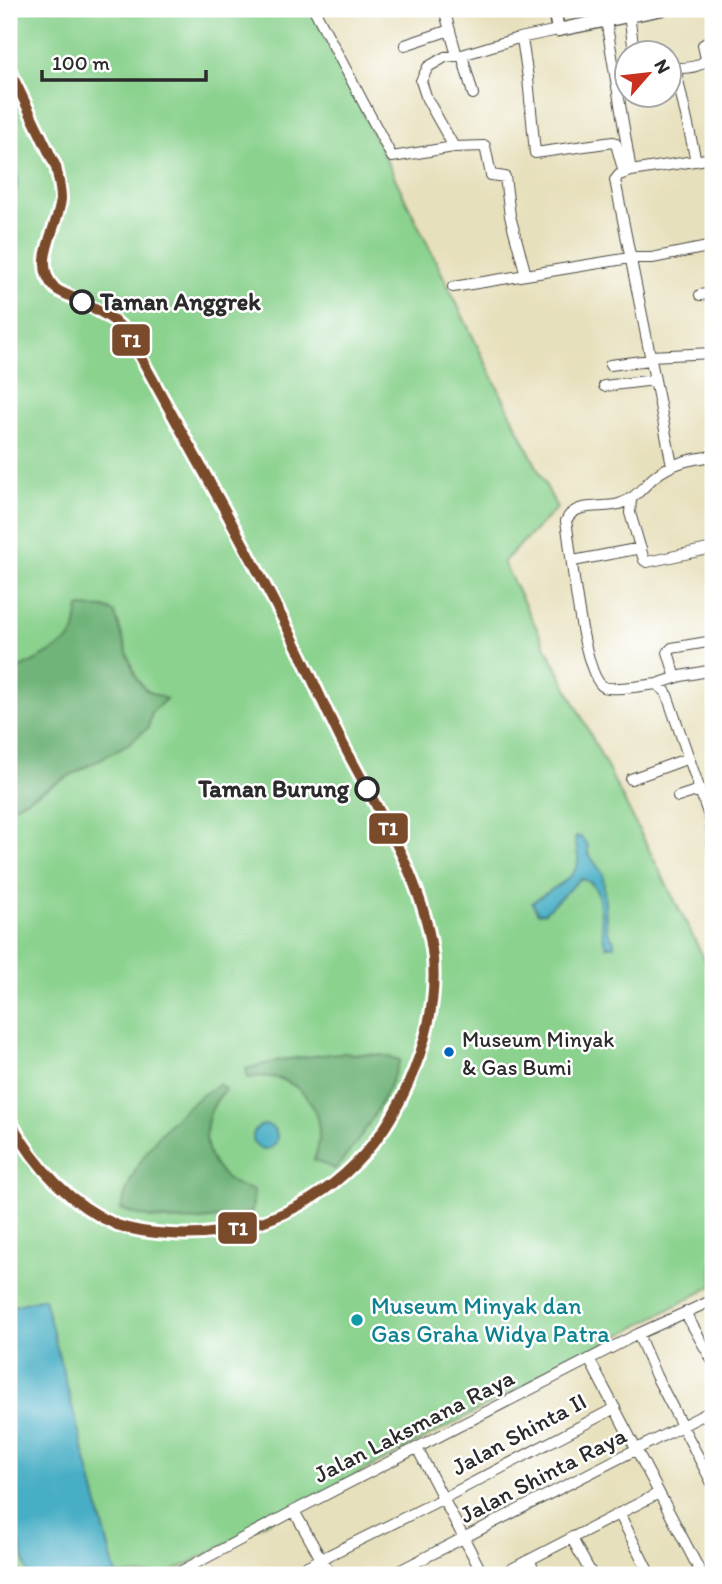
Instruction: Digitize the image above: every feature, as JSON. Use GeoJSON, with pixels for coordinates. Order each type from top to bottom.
{"type":"FeatureCollection","features":[{"type":"Feature","properties":{"kind":"street"},"geometry":{"type":"LineString","coordinates":[[314,9],[392,157],[454,147],[484,146],[490,161],[491,175],[505,176],[510,216],[526,275]]}},
{"type":"Feature","properties":{"kind":"street"},"geometry":{"type":"LineString","coordinates":[[444,9],[473,94]]}},
{"type":"Feature","properties":{"kind":"street"},"geometry":{"type":"LineString","coordinates":[[554,9],[558,30]]}},
{"type":"Feature","properties":{"kind":"street"},"geometry":{"type":"LineString","coordinates":[[454,147],[427,99],[421,82],[424,74],[435,62],[558,30],[662,9]]}},
{"type":"Feature","properties":{"kind":"street"},"geometry":{"type":"LineString","coordinates":[[629,14],[632,38]]}},
{"type":"Feature","properties":{"kind":"street"},"geometry":{"type":"LineString","coordinates":[[606,20],[625,173]]}},
{"type":"Feature","properties":{"kind":"street"},"geometry":{"type":"LineString","coordinates":[[405,45],[450,30]]}},
{"type":"Feature","properties":{"kind":"street"},"geometry":{"type":"LineString","coordinates":[[522,39],[535,153],[613,142],[625,173]]}},
{"type":"Feature","properties":{"kind":"street"},"geometry":{"type":"LineString","coordinates":[[684,70],[704,63],[706,59],[703,45],[713,39]]}},
{"type":"Feature","properties":{"kind":"street"},"geometry":{"type":"LineString","coordinates":[[682,108],[696,161]]}},
{"type":"Feature","properties":{"kind":"street"},"geometry":{"type":"LineString","coordinates":[[672,465],[615,184],[625,173],[713,158]]}},
{"type":"Feature","properties":{"kind":"street"},"geometry":{"type":"LineString","coordinates":[[453,287],[631,258],[652,258],[713,246]]}},
{"type":"Feature","properties":{"kind":"street"},"geometry":{"type":"LineString","coordinates":[[700,295],[713,293]]}},
{"type":"Feature","properties":{"kind":"street"},"geometry":{"type":"LineString","coordinates":[[610,365],[650,358],[713,354]]}},
{"type":"Feature","properties":{"kind":"street"},"geometry":{"type":"LineString","coordinates":[[604,386],[655,380]]}},
{"type":"Feature","properties":{"kind":"street"},"geometry":{"type":"LineString","coordinates":[[713,456],[672,465],[631,499],[609,506],[579,509],[569,515],[566,521],[583,640],[600,683],[607,687],[657,684],[713,670]]}},
{"type":"Feature","properties":{"kind":"street"},"geometry":{"type":"LineString","coordinates":[[631,499],[630,513],[644,560],[652,563],[713,548]]}},
{"type":"Feature","properties":{"kind":"street"},"geometry":{"type":"LineString","coordinates":[[573,561],[641,548]]}},
{"type":"Feature","properties":{"kind":"street"},"geometry":{"type":"LineString","coordinates":[[676,678],[668,652],[672,648],[713,641]]}},
{"type":"Feature","properties":{"kind":"street"},"geometry":{"type":"LineString","coordinates":[[657,684],[666,692],[671,702],[712,826],[713,850]]}},
{"type":"Feature","properties":{"kind":"street"},"geometry":{"type":"LineString","coordinates":[[631,779],[689,758]]}},
{"type":"Feature","properties":{"kind":"street"},"geometry":{"type":"LineString","coordinates":[[678,797],[699,790]]}},
{"type":"Feature","properties":{"kind":"street","name":"Jalan Laksmana Raya"},"geometry":{"type":"LineString","coordinates":[[174,1575],[638,1334],[713,1300]]}},
{"type":"Feature","properties":{"kind":"street"},"geometry":{"type":"LineString","coordinates":[[686,1314],[713,1359]]}},
{"type":"Feature","properties":{"kind":"street"},"geometry":{"type":"LineString","coordinates":[[638,1334],[656,1376],[713,1485]]}},
{"type":"Feature","properties":{"kind":"street"},"geometry":{"type":"LineString","coordinates":[[589,1359],[702,1575]]}},
{"type":"Feature","properties":{"kind":"street","name":"Jalan Shinta II"},"geometry":{"type":"LineString","coordinates":[[289,1575],[444,1498],[615,1408]]}},
{"type":"Feature","properties":{"kind":"street","name":"Jalan Shinta Raya"},"geometry":{"type":"LineString","coordinates":[[391,1575],[713,1410]]}},
{"type":"Feature","properties":{"kind":"street"},"geometry":{"type":"LineString","coordinates":[[417,1448],[483,1575]]}},
{"type":"Feature","properties":{"kind":"street"},"geometry":{"type":"LineString","coordinates":[[500,1575],[659,1493]]}},
{"type":"Feature","properties":{"kind":"street"},"geometry":{"type":"LineString","coordinates":[[294,1511],[330,1575]]}},
{"type":"Feature","properties":{"kind":"street"},"geometry":{"type":"LineString","coordinates":[[619,1513],[650,1575]]}},
{"type":"Feature","properties":{"kind":"street"},"geometry":{"type":"LineString","coordinates":[[571,1537],[592,1575]]}},
{"type":"Feature","properties":{"kind":"street"},"geometry":{"type":"LineString","coordinates":[[529,1560],[537,1575]]}},
{"type":"Feature","properties":{"kind":"green space"},"geometry":{"type":"Polygon","coordinates":[[[9,9],[312,9],[557,508],[503,562],[713,976],[713,1286],[167,1575],[20,1575],[9,1532],[9,9]]]}},
{"type":"Feature","properties":{"kind":"green space"},"geometry":{"type":"Polygon","coordinates":[[[79,607],[104,608],[114,612],[140,683],[147,690],[166,699],[152,712],[148,728],[128,744],[9,809],[9,672],[69,640],[74,632],[79,607]]]}},
{"type":"Feature","properties":{"kind":"green space"},"geometry":{"type":"Polygon","coordinates":[[[339,1053],[382,1055],[400,1060],[373,1118],[335,1169],[314,1160],[318,1126],[307,1098],[296,1087],[282,1080],[248,1078],[246,1069],[280,1060],[339,1053]]]}},
{"type":"Feature","properties":{"kind":"green space"},"geometry":{"type":"Polygon","coordinates":[[[219,1084],[225,1090],[214,1104],[208,1119],[208,1150],[214,1164],[224,1176],[237,1185],[254,1190],[252,1212],[186,1221],[153,1218],[121,1209],[135,1171],[158,1137],[186,1108],[219,1084]]]}},
{"type":"Feature","properties":{"kind":"water"},"geometry":{"type":"Polygon","coordinates":[[[9,150],[17,183],[9,202],[9,150]]]}},
{"type":"Feature","properties":{"kind":"water"},"geometry":{"type":"Polygon","coordinates":[[[577,836],[588,846],[588,853],[603,874],[607,930],[614,946],[606,946],[598,896],[589,881],[580,879],[544,913],[538,913],[532,903],[572,874],[578,858],[577,836]]]}},
{"type":"Feature","properties":{"kind":"water"},"geometry":{"type":"Polygon","coordinates":[[[265,1125],[274,1128],[277,1137],[274,1146],[265,1149],[256,1146],[253,1137],[256,1128],[265,1125]]]}},
{"type":"Feature","properties":{"kind":"water"},"geometry":{"type":"Polygon","coordinates":[[[44,1298],[116,1575],[28,1575],[9,1502],[9,1307],[44,1298]]]}},
{"type":"Feature","properties":{"kind":"transit line","name":"T1"},"geometry":{"type":"LineString","coordinates":[[9,69],[56,167],[59,183],[59,210],[45,256],[48,278],[57,289],[103,313],[128,334],[274,602],[340,738],[397,845],[420,901],[428,930],[434,974],[430,1016],[419,1057],[402,1098],[381,1133],[356,1163],[334,1183],[284,1213],[257,1223],[200,1234],[150,1232],[117,1225],[83,1206],[54,1181],[30,1152],[9,1119]]}},
{"type":"Feature","properties":{"kind":"place","name":"Taman Anggrek"},"geometry":{"type":"Point","coordinates":[82,302]}},
{"type":"Feature","properties":{"kind":"place","name":"Taman Burung"},"geometry":{"type":"Point","coordinates":[367,789]}},
{"type":"Feature","properties":{"kind":"place","name":"Museum Minyak & Gas Bumi"},"geometry":{"type":"Point","coordinates":[449,1052]}},
{"type":"Feature","properties":{"kind":"place","name":"Museum Minyak dan Gas Graha Widya Patra"},"geometry":{"type":"Point","coordinates":[357,1320]}}]}
